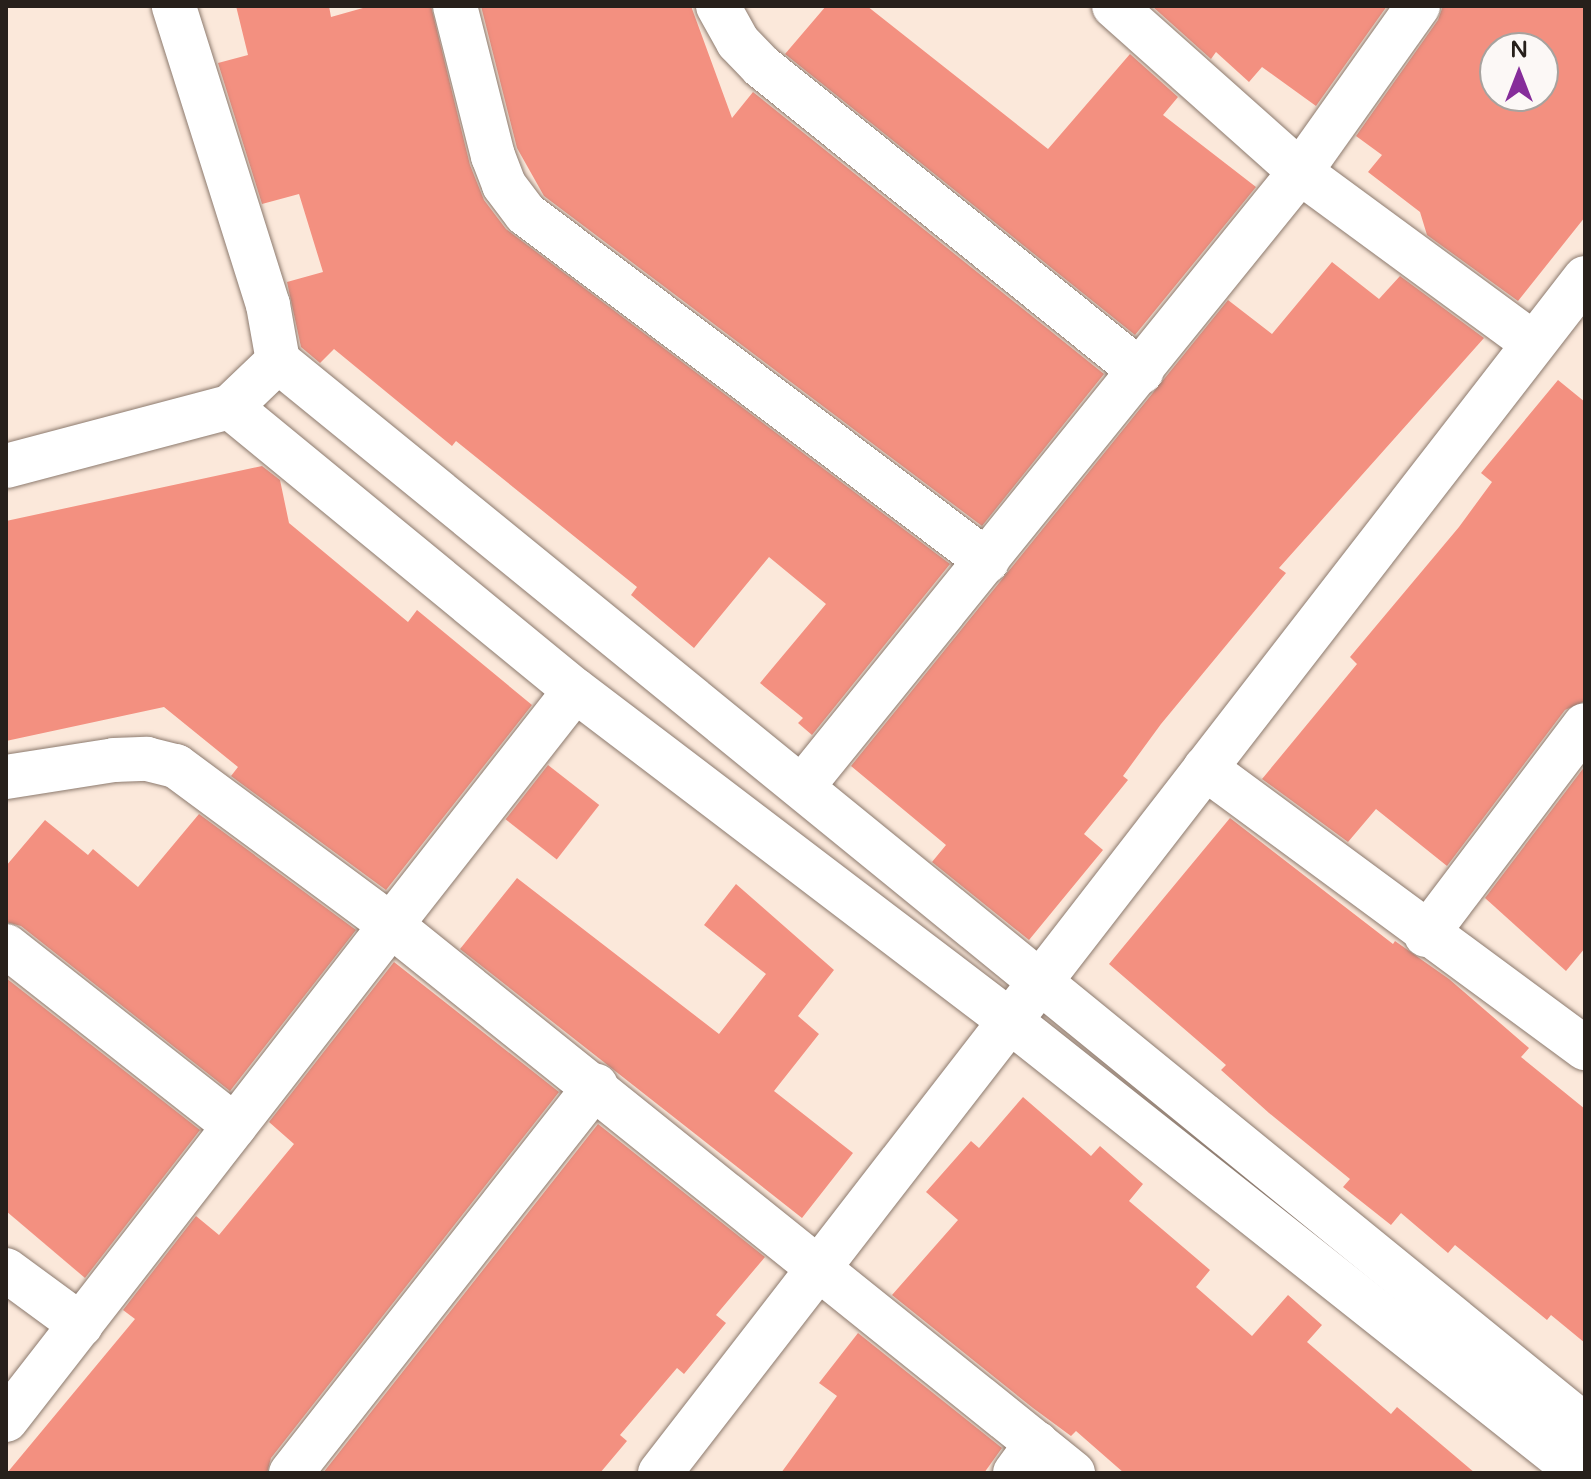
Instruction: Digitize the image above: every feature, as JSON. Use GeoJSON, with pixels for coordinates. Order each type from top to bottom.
{"type":"FeatureCollection","features":[{"type":"Feature","properties":{"kind":"street"},"geometry":{"type":"LineString","coordinates":[[174,6],[268,305],[278,361],[1585,1426]]}},
{"type":"Feature","properties":{"kind":"street"},"geometry":{"type":"LineString","coordinates":[[455,6],[493,156],[504,185],[526,214],[987,561]]}},
{"type":"Feature","properties":{"kind":"street"},"geometry":{"type":"LineString","coordinates":[[718,6],[738,42],[761,66],[1141,372]]}},
{"type":"Feature","properties":{"kind":"street"},"geometry":{"type":"LineString","coordinates":[[1114,6],[1300,172],[1533,343]]}},
{"type":"Feature","properties":{"kind":"street"},"geometry":{"type":"LineString","coordinates":[[802,787],[1300,172],[1418,6]]}},
{"type":"Feature","properties":{"kind":"street"},"geometry":{"type":"LineString","coordinates":[[660,1473],[1585,278]]}},
{"type":"Feature","properties":{"kind":"street"},"geometry":{"type":"LineString","coordinates":[[6,466],[230,407],[278,361]]}},
{"type":"Feature","properties":{"kind":"street"},"geometry":{"type":"LineString","coordinates":[[230,407],[575,690],[835,891],[1010,1021],[1580,1473]]}},
{"type":"Feature","properties":{"kind":"street"},"geometry":{"type":"LineString","coordinates":[[6,1420],[575,690]]}},
{"type":"Feature","properties":{"kind":"street"},"geometry":{"type":"LineString","coordinates":[[1426,935],[1585,725]]}},
{"type":"Feature","properties":{"kind":"street"},"geometry":{"type":"LineString","coordinates":[[6,777],[114,760],[147,759],[176,766],[391,925],[820,1266],[1026,1458],[1073,1473]]}},
{"type":"Feature","properties":{"kind":"street"},"geometry":{"type":"LineString","coordinates":[[1205,768],[1426,935],[1585,1048]]}},
{"type":"Feature","properties":{"kind":"street"},"geometry":{"type":"LineString","coordinates":[[835,891],[869,842]]}},
{"type":"Feature","properties":{"kind":"street"},"geometry":{"type":"LineString","coordinates":[[6,946],[235,1126]]}},
{"type":"Feature","properties":{"kind":"street"},"geometry":{"type":"LineString","coordinates":[[291,1473],[596,1086]]}},
{"type":"Feature","properties":{"kind":"street"},"geometry":{"type":"LineString","coordinates":[[6,1270],[81,1325]]}},
{"type":"Feature","properties":{"kind":"building"},"geometry":{"type":"Polygon","coordinates":[[[236,6],[329,6],[331,17],[370,6],[431,6],[470,165],[484,200],[506,229],[950,564],[812,735],[798,723],[803,718],[760,683],[826,604],[769,557],[694,648],[631,595],[637,587],[456,441],[452,446],[334,349],[320,363],[301,347],[287,282],[323,272],[299,194],[262,204],[218,63],[248,55],[236,6]]]}},
{"type":"Feature","properties":{"kind":"building"},"geometry":{"type":"Polygon","coordinates":[[[481,6],[691,6],[732,118],[753,92],[1104,374],[982,526],[544,196],[517,148],[481,6]]]}},
{"type":"Feature","properties":{"kind":"building"},"geometry":{"type":"Polygon","coordinates":[[[826,6],[867,6],[1048,149],[1130,54],[1178,97],[1163,115],[1256,187],[1135,335],[785,54],[826,6]]]}},
{"type":"Feature","properties":{"kind":"building"},"geometry":{"type":"Polygon","coordinates":[[[1152,6],[1387,6],[1316,106],[1262,67],[1249,82],[1216,52],[1211,59],[1152,6]]]}},
{"type":"Feature","properties":{"kind":"building"},"geometry":{"type":"Polygon","coordinates":[[[1443,6],[1585,6],[1585,217],[1518,301],[1427,235],[1420,212],[1368,172],[1382,155],[1356,136],[1438,20],[1443,6]]]}},
{"type":"Feature","properties":{"kind":"building"},"geometry":{"type":"Polygon","coordinates":[[[1332,262],[1379,299],[1400,276],[1484,338],[1279,568],[1286,573],[1161,724],[1123,776],[1128,780],[1084,834],[1103,850],[1029,940],[932,862],[946,845],[851,766],[1228,300],[1272,334],[1332,262]]]}},
{"type":"Feature","properties":{"kind":"building"},"geometry":{"type":"Polygon","coordinates":[[[1558,380],[1585,402],[1585,701],[1565,710],[1447,866],[1376,809],[1348,842],[1262,779],[1357,664],[1350,657],[1459,527],[1492,482],[1481,473],[1558,380]]]}},
{"type":"Feature","properties":{"kind":"building"},"geometry":{"type":"Polygon","coordinates":[[[262,466],[280,480],[289,523],[408,622],[417,610],[532,705],[386,890],[231,776],[238,767],[164,707],[6,741],[6,521],[262,466]]]}},
{"type":"Feature","properties":{"kind":"building"},"geometry":{"type":"Polygon","coordinates":[[[548,765],[599,805],[557,859],[506,819],[548,765]]]}},
{"type":"Feature","properties":{"kind":"building"},"geometry":{"type":"Polygon","coordinates":[[[1585,766],[1585,948],[1566,971],[1485,898],[1585,766]]]}},
{"type":"Feature","properties":{"kind":"building"},"geometry":{"type":"Polygon","coordinates":[[[199,814],[356,930],[230,1091],[21,926],[6,922],[6,866],[45,820],[88,855],[93,849],[138,887],[199,814]]]}},
{"type":"Feature","properties":{"kind":"building"},"geometry":{"type":"Polygon","coordinates":[[[1230,818],[1393,944],[1395,941],[1449,979],[1529,1048],[1521,1057],[1585,1109],[1585,1343],[1551,1315],[1547,1320],[1455,1245],[1448,1253],[1401,1213],[1391,1225],[1343,1187],[1350,1179],[1269,1113],[1221,1070],[1226,1065],[1109,964],[1230,818]]]}},
{"type":"Feature","properties":{"kind":"building"},"geometry":{"type":"Polygon","coordinates":[[[517,878],[719,1034],[766,974],[704,925],[736,884],[834,970],[798,1016],[819,1034],[774,1091],[853,1153],[802,1218],[460,949],[517,878]]]}},
{"type":"Feature","properties":{"kind":"building"},"geometry":{"type":"Polygon","coordinates":[[[394,962],[559,1092],[271,1458],[267,1473],[7,1473],[135,1319],[123,1310],[196,1216],[219,1235],[294,1144],[269,1122],[394,962]]]}},
{"type":"Feature","properties":{"kind":"building"},"geometry":{"type":"Polygon","coordinates":[[[6,978],[200,1130],[85,1278],[6,1211],[6,978]]]}},
{"type":"Feature","properties":{"kind":"building"},"geometry":{"type":"Polygon","coordinates":[[[1023,1097],[1091,1156],[1100,1146],[1143,1184],[1129,1201],[1210,1270],[1196,1287],[1252,1336],[1288,1295],[1322,1325],[1307,1342],[1391,1414],[1397,1407],[1475,1473],[1124,1473],[1076,1431],[1071,1436],[1033,1408],[892,1295],[958,1220],[926,1192],[971,1141],[979,1148],[1023,1097]]]}},
{"type":"Feature","properties":{"kind":"building"},"geometry":{"type":"Polygon","coordinates":[[[598,1124],[765,1257],[716,1315],[726,1323],[684,1374],[677,1368],[620,1435],[627,1441],[600,1473],[323,1473],[598,1124]]]}},
{"type":"Feature","properties":{"kind":"building"},"geometry":{"type":"Polygon","coordinates":[[[858,1333],[1002,1448],[984,1473],[781,1473],[837,1396],[819,1383],[858,1333]]]}}]}
